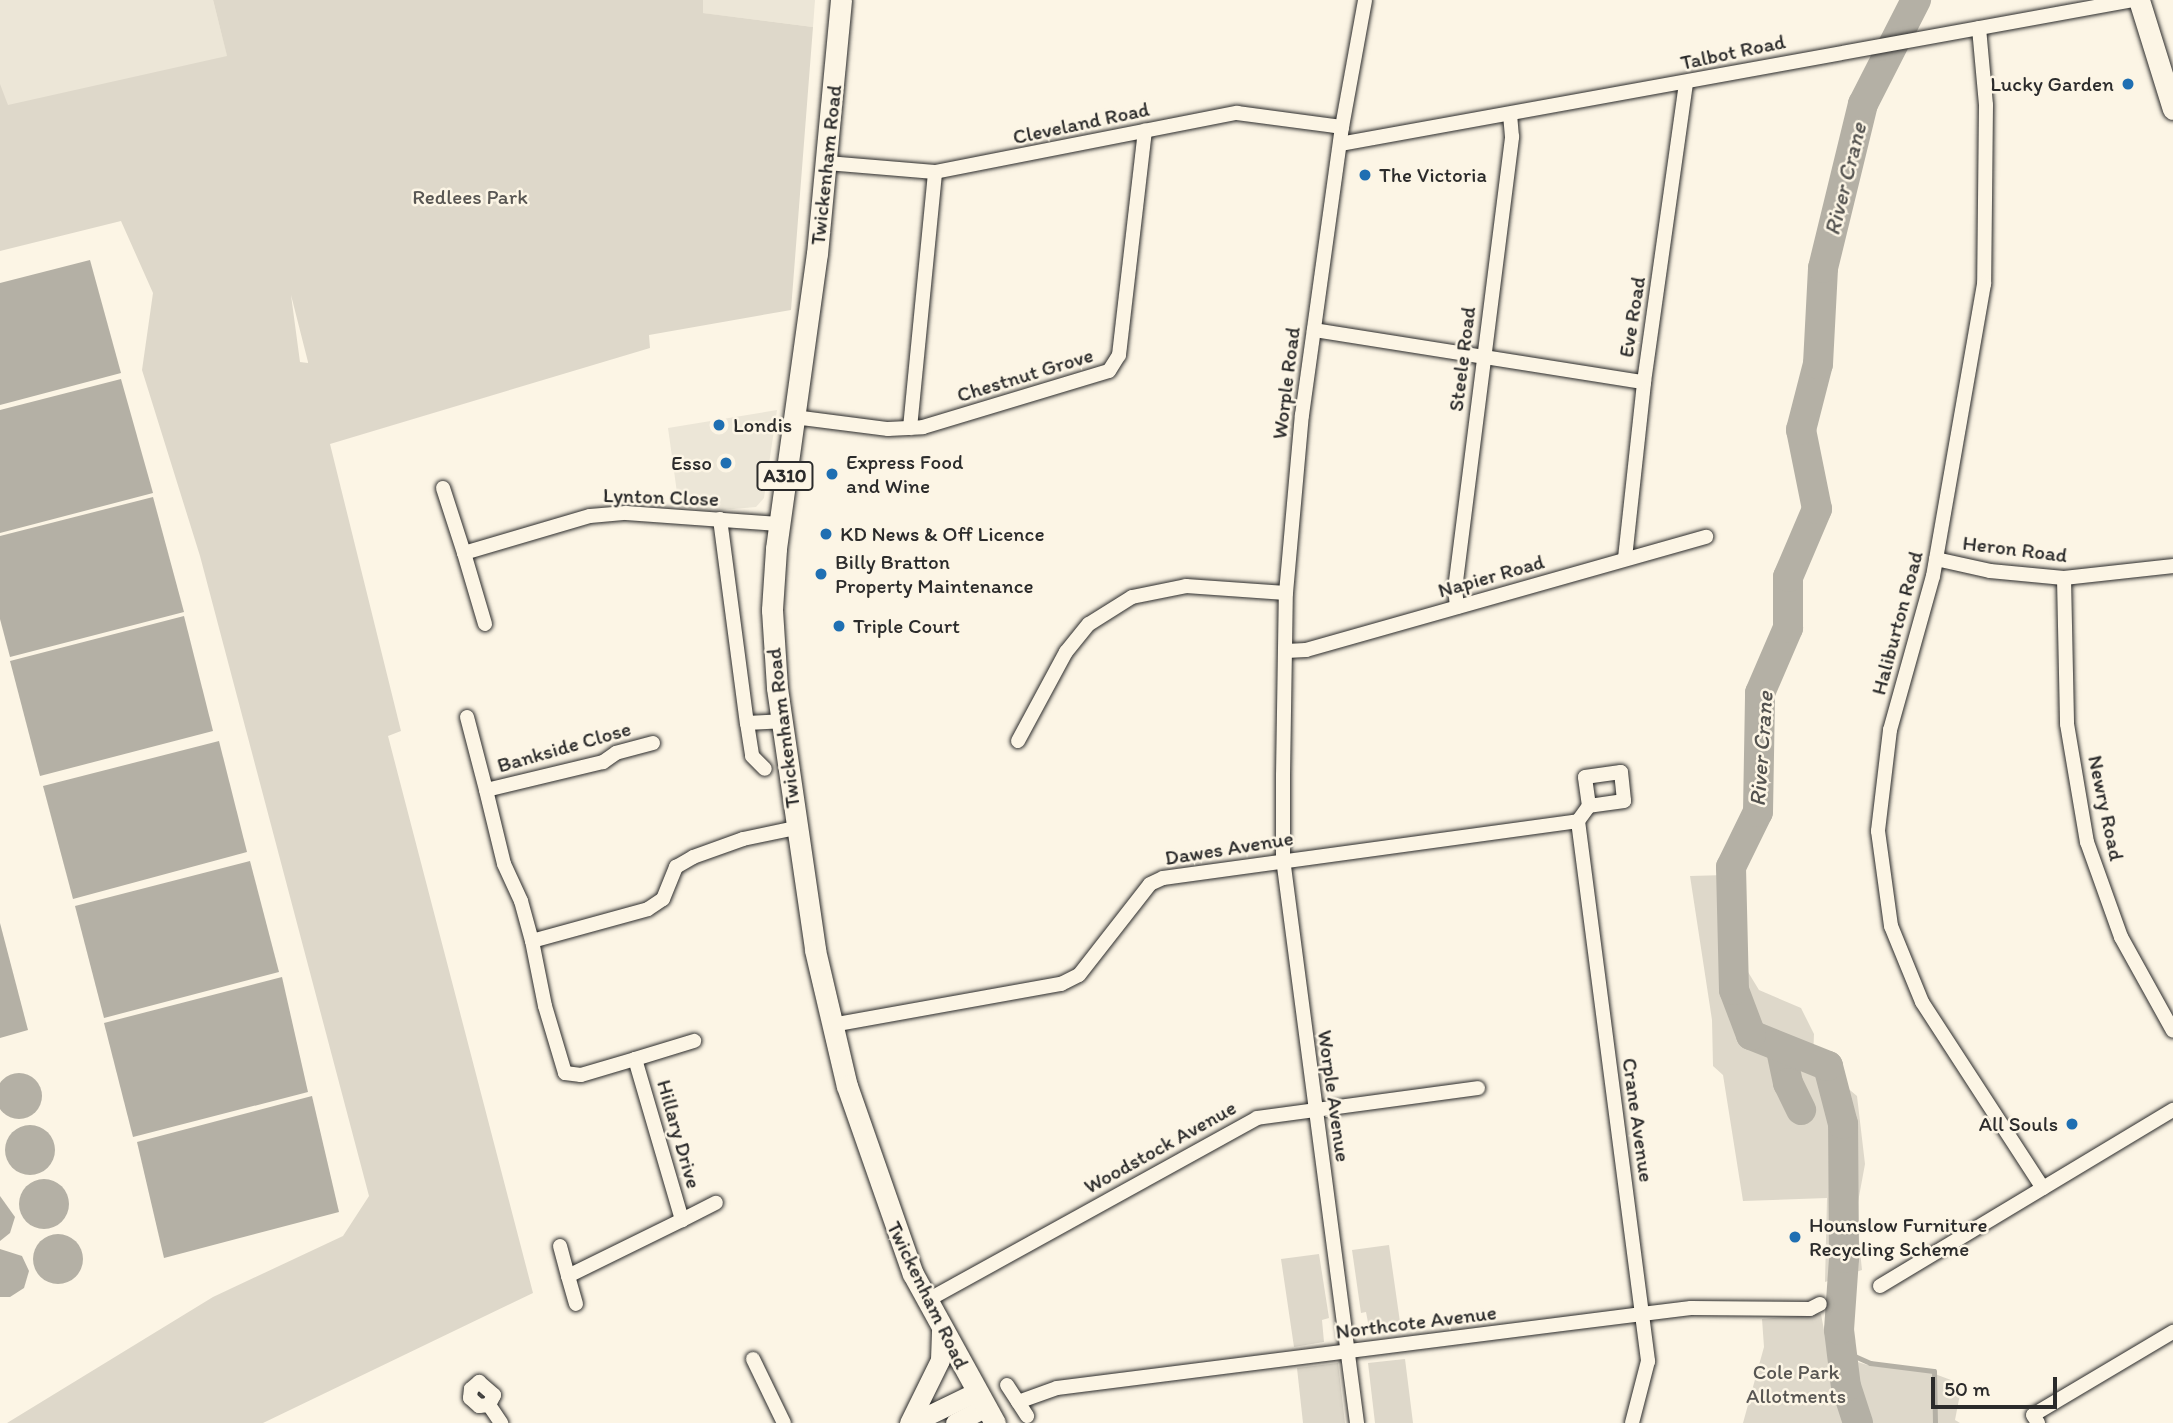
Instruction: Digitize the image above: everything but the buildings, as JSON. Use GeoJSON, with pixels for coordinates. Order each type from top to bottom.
{"type":"FeatureCollection","features":[{"type":"Feature","properties":{"kind":"main road","name":"Twickenham Road"},"geometry":{"type":"LineString","coordinates":[[841,0],[827,163],[779,524],[772,610],[781,721],[795,828],[832,1025],[867,1152],[926,1301],[985,1408]]}},
{"type":"Feature","properties":{"kind":"main road"},"geometry":{"type":"LineString","coordinates":[[2139,0],[2173,108]]}},
{"type":"Feature","properties":{"kind":"street","name":"Worple Road"},"geometry":{"type":"LineString","coordinates":[[1283,775],[1286,593],[1314,330],[1342,127],[1365,0]]}},
{"type":"Feature","properties":{"kind":"street","name":"Talbot Road"},"geometry":{"type":"LineString","coordinates":[[1340,144],[1510,116],[1880,44],[2134,0]]}},
{"type":"Feature","properties":{"kind":"street","name":"Haliburton Road"},"geometry":{"type":"LineString","coordinates":[[1979,28],[1986,104],[1984,284],[1936,559],[1889,743],[1878,831],[1891,926],[1922,1002],[1976,1092],[2043,1188]]}},
{"type":"Feature","properties":{"kind":"street","name":"Eve Road"},"geometry":{"type":"LineString","coordinates":[[1625,558],[1643,382],[1686,83]]}},
{"type":"Feature","properties":{"kind":"street","name":"Cleveland Road"},"geometry":{"type":"LineString","coordinates":[[827,163],[935,172],[1237,113],[1342,127]]}},
{"type":"Feature","properties":{"kind":"street","name":"Steele Road"},"geometry":{"type":"LineString","coordinates":[[1457,607],[1455,589],[1512,137],[1510,116]]}},
{"type":"Feature","properties":{"kind":"street","name":"Chestnut Grove"},"geometry":{"type":"LineString","coordinates":[[794,417],[910,428],[1109,371],[1119,355],[1145,131]]}},
{"type":"Feature","properties":{"kind":"street"},"geometry":{"type":"LineString","coordinates":[[910,428],[935,172]]}},
{"type":"Feature","properties":{"kind":"street"},"geometry":{"type":"LineString","coordinates":[[1314,330],[1643,382]]}},
{"type":"Feature","properties":{"kind":"street"},"geometry":{"type":"LineString","coordinates":[[443,488],[485,624]]}},
{"type":"Feature","properties":{"kind":"street","name":"Lynton Close"},"geometry":{"type":"LineString","coordinates":[[464,553],[590,516],[626,513],[779,524]]}},
{"type":"Feature","properties":{"kind":"street"},"geometry":{"type":"LineString","coordinates":[[720,519],[752,756],[765,769]]}},
{"type":"Feature","properties":{"kind":"street","name":"Napier Road"},"geometry":{"type":"LineString","coordinates":[[1286,651],[1306,650],[1706,537]]}},
{"type":"Feature","properties":{"kind":"street","name":"Heron Road"},"geometry":{"type":"LineString","coordinates":[[1936,559],[1990,571],[2064,578],[2173,566]]}},
{"type":"Feature","properties":{"kind":"street","name":"Newry Road"},"geometry":{"type":"LineString","coordinates":[[2064,578],[2067,724],[2087,842],[2121,937],[2173,1031]]}},
{"type":"Feature","properties":{"kind":"street"},"geometry":{"type":"LineString","coordinates":[[1018,741],[1066,652],[1089,624],[1132,597],[1185,586],[1286,593]]}},
{"type":"Feature","properties":{"kind":"street","name":"Bankside Close"},"geometry":{"type":"LineString","coordinates":[[467,717],[504,864],[521,901],[532,941],[545,1006]]}},
{"type":"Feature","properties":{"kind":"street"},"geometry":{"type":"LineString","coordinates":[[747,723],[781,721]]}},
{"type":"Feature","properties":{"kind":"street","name":"Bankside Close"},"geometry":{"type":"LineString","coordinates":[[486,790],[603,762],[616,753],[653,743]]}},
{"type":"Feature","properties":{"kind":"street","name":"Worple Avenue"},"geometry":{"type":"LineString","coordinates":[[1283,775],[1283,859],[1357,1423]]}},
{"type":"Feature","properties":{"kind":"street"},"geometry":{"type":"LineString","coordinates":[[1578,821],[1589,806]]}},
{"type":"Feature","properties":{"kind":"street","name":"Dawes Avenue"},"geometry":{"type":"LineString","coordinates":[[832,1025],[1061,984],[1079,975],[1150,884],[1163,877],[1578,821]]}},
{"type":"Feature","properties":{"kind":"street","name":"Crane Avenue"},"geometry":{"type":"LineString","coordinates":[[1578,821],[1648,1361],[1632,1423]]}},
{"type":"Feature","properties":{"kind":"street"},"geometry":{"type":"LineString","coordinates":[[532,941],[648,909],[663,899],[676,867],[693,857],[743,839],[795,828]]}},
{"type":"Feature","properties":{"kind":"street","name":"Hillary Drive"},"geometry":{"type":"LineString","coordinates":[[545,1006],[565,1073],[581,1075],[694,1041]]}},
{"type":"Feature","properties":{"kind":"street","name":"Hillary Drive"},"geometry":{"type":"LineString","coordinates":[[635,1059],[682,1220]]}},
{"type":"Feature","properties":{"kind":"street","name":"Woodstock Avenue"},"geometry":{"type":"LineString","coordinates":[[926,1301],[1257,1118],[1478,1088]]}},
{"type":"Feature","properties":{"kind":"street"},"geometry":{"type":"LineString","coordinates":[[1880,1286],[2173,1110]]}},
{"type":"Feature","properties":{"kind":"street","name":"Hillary Drive"},"geometry":{"type":"LineString","coordinates":[[568,1276],[716,1203]]}},
{"type":"Feature","properties":{"kind":"street"},"geometry":{"type":"LineString","coordinates":[[560,1246],[576,1304]]}},
{"type":"Feature","properties":{"kind":"street","name":"Northcote Avenue"},"geometry":{"type":"LineString","coordinates":[[1018,1402],[1057,1388],[1691,1308],[1810,1310],[1820,1304]]}},
{"type":"Feature","properties":{"kind":"street"},"geometry":{"type":"LineString","coordinates":[[910,1423],[940,1360],[942,1329]]}},
{"type":"Feature","properties":{"kind":"street"},"geometry":{"type":"LineString","coordinates":[[2038,1423],[2033,1415],[2173,1332]]}},
{"type":"Feature","properties":{"kind":"street"},"geometry":{"type":"LineString","coordinates":[[753,1359],[784,1423]]}},
{"type":"Feature","properties":{"kind":"street"},"geometry":{"type":"LineString","coordinates":[[1007,1385],[1027,1416]]}},
{"type":"Feature","properties":{"kind":"street"},"geometry":{"type":"LineString","coordinates":[[489,1405],[501,1423]]}},
{"type":"Feature","properties":{"kind":"street"},"geometry":{"type":"LineString","coordinates":[[910,1423],[985,1408]]}},
{"type":"Feature","properties":{"kind":"street"},"geometry":{"type":"LineString","coordinates":[[955,1423],[985,1408]]}},
{"type":"Feature","properties":{"kind":"shaded area"},"geometry":{"type":"Polygon","coordinates":[[[0,0],[213,0],[228,59],[10,113],[0,88],[0,0]]]}},
{"type":"Feature","properties":{"kind":"shaded area"},"geometry":{"type":"Polygon","coordinates":[[[703,0],[815,0],[813,27],[702,13],[703,0]]]}},
{"type":"Feature","properties":{"kind":"shaded area"},"geometry":{"type":"Polygon","coordinates":[[[90,260],[121,373],[0,405],[0,283],[90,260]]]}},
{"type":"Feature","properties":{"kind":"shaded area"},"geometry":{"type":"Polygon","coordinates":[[[121,379],[153,493],[0,533],[0,410],[121,379]]]}},
{"type":"Feature","properties":{"kind":"shaded area"},"geometry":{"type":"Polygon","coordinates":[[[777,410],[764,498],[756,507],[710,511],[679,507],[668,428],[777,410]]]}},
{"type":"Feature","properties":{"kind":"shaded area"},"geometry":{"type":"Polygon","coordinates":[[[153,497],[184,612],[10,657],[0,619],[0,536],[153,497]]]}},
{"type":"Feature","properties":{"kind":"shaded area"},"geometry":{"type":"Polygon","coordinates":[[[184,616],[213,731],[40,776],[10,661],[184,616]]]}},
{"type":"Feature","properties":{"kind":"shaded area"},"geometry":{"type":"Polygon","coordinates":[[[219,741],[247,852],[73,899],[43,786],[219,741]]]}},
{"type":"Feature","properties":{"kind":"shaded area"},"geometry":{"type":"Polygon","coordinates":[[[250,861],[279,972],[104,1018],[75,906],[250,861]]]}},
{"type":"Feature","properties":{"kind":"shaded area"},"geometry":{"type":"Polygon","coordinates":[[[0,923],[28,1030],[0,1038],[0,923]]]}},
{"type":"Feature","properties":{"kind":"shaded area"},"geometry":{"type":"Polygon","coordinates":[[[282,977],[308,1092],[133,1137],[104,1023],[282,977]]]}},
{"type":"Feature","properties":{"kind":"shaded area"},"geometry":{"type":"Polygon","coordinates":[[[19,1073],[35,1080],[42,1096],[35,1112],[19,1119],[3,1112],[-4,1096],[3,1080],[19,1073]]]}},
{"type":"Feature","properties":{"kind":"shaded area"},"geometry":{"type":"Polygon","coordinates":[[[312,1096],[339,1212],[164,1258],[137,1142],[312,1096]]]}},
{"type":"Feature","properties":{"kind":"shaded area"},"geometry":{"type":"Polygon","coordinates":[[[30,1125],[47,1133],[55,1150],[47,1167],[30,1175],[13,1167],[5,1150],[13,1133],[30,1125]]]}},
{"type":"Feature","properties":{"kind":"shaded area"},"geometry":{"type":"Polygon","coordinates":[[[44,1179],[61,1187],[69,1204],[61,1221],[44,1229],[27,1221],[19,1204],[27,1187],[44,1179]]]}},
{"type":"Feature","properties":{"kind":"shaded area"},"geometry":{"type":"Polygon","coordinates":[[[0,1196],[15,1217],[10,1233],[0,1241],[0,1196]]]}},
{"type":"Feature","properties":{"kind":"shaded area"},"geometry":{"type":"Polygon","coordinates":[[[58,1234],[75,1242],[83,1259],[75,1276],[58,1284],[41,1276],[33,1259],[41,1242],[58,1234]]]}},
{"type":"Feature","properties":{"kind":"shaded area"},"geometry":{"type":"Polygon","coordinates":[[[0,1249],[22,1256],[29,1271],[24,1288],[10,1297],[0,1297],[0,1249]]]}},
{"type":"Feature","properties":{"kind":"green space","name":"Redlees Park"},"geometry":{"type":"Polygon","coordinates":[[[213,0],[703,0],[703,13],[813,27],[791,310],[649,335],[650,348],[330,444],[401,731],[388,736],[533,1293],[263,1423],[7,1423],[213,1297],[343,1236],[369,1196],[200,556],[142,370],[153,293],[121,221],[0,251],[0,84],[8,105],[227,56],[213,0]],[[291,295],[300,362],[308,363],[291,295]]]}},
{"type":"Feature","properties":{"kind":"green space"},"geometry":{"type":"Polygon","coordinates":[[[1726,875],[1748,972],[1759,990],[1801,1008],[1814,1034],[1813,1059],[1857,1096],[1865,1164],[1856,1213],[1862,1270],[1825,1282],[1827,1198],[1743,1201],[1723,1075],[1713,1066],[1712,1020],[1690,876],[1726,875]]]}},
{"type":"Feature","properties":{"kind":"green space"},"geometry":{"type":"Polygon","coordinates":[[[1389,1245],[1401,1329],[1370,1333],[1366,1312],[1361,1313],[1352,1250],[1389,1245]]]}},
{"type":"Feature","properties":{"kind":"green space"},"geometry":{"type":"Polygon","coordinates":[[[1319,1254],[1329,1318],[1322,1320],[1324,1342],[1294,1347],[1281,1259],[1319,1254]]]}},
{"type":"Feature","properties":{"kind":"green space","name":"Cole Park Allotments"},"geometry":{"type":"Polygon","coordinates":[[[1821,1314],[1835,1389],[1846,1423],[1743,1423],[1764,1347],[1762,1319],[1821,1314]]]}},
{"type":"Feature","properties":{"kind":"green space"},"geometry":{"type":"Polygon","coordinates":[[[1405,1359],[1413,1423],[1375,1423],[1368,1363],[1405,1359]]]}},
{"type":"Feature","properties":{"kind":"green space"},"geometry":{"type":"Polygon","coordinates":[[[1851,1360],[1871,1366],[1916,1367],[1951,1380],[1961,1389],[1955,1420],[1960,1423],[1868,1423],[1851,1360]]]}},
{"type":"Feature","properties":{"kind":"green space"},"geometry":{"type":"Polygon","coordinates":[[[1338,1363],[1345,1423],[1303,1423],[1297,1368],[1338,1363]]]}},
{"type":"Feature","properties":{"kind":"waterway","name":"River Crane"},"geometry":{"type":"LineString","coordinates":[[1858,1423],[1846,1387],[1839,1330],[1844,1258],[1843,1124],[1828,1066],[1751,1035],[1734,990],[1731,867],[1758,812],[1760,693],[1788,628],[1788,577],[1817,509],[1801,430],[1818,364],[1823,268],[1863,104],[1916,0]]}},
{"type":"Feature","properties":{"kind":"waterway"},"geometry":{"type":"LineString","coordinates":[[1781,1050],[1788,1083],[1801,1110]]}},
{"type":"Feature","properties":{"kind":"waterway"},"geometry":{"type":"LineString","coordinates":[[1841,1350],[1870,1363],[1934,1371],[1935,1423]]}},
{"type":"Feature","properties":{"kind":"place","name":"Lucky Garden"},"geometry":{"type":"Point","coordinates":[2128,84]}},
{"type":"Feature","properties":{"kind":"place","name":"The Victoria"},"geometry":{"type":"Point","coordinates":[1365,175]}},
{"type":"Feature","properties":{"kind":"place","name":"Londis"},"geometry":{"type":"Point","coordinates":[719,425]}},
{"type":"Feature","properties":{"kind":"place","name":"Esso"},"geometry":{"type":"Point","coordinates":[726,463]}},
{"type":"Feature","properties":{"kind":"place","name":"Express Food and Wine"},"geometry":{"type":"Point","coordinates":[832,474]}},
{"type":"Feature","properties":{"kind":"place","name":"KD News & Off Licence"},"geometry":{"type":"Point","coordinates":[826,534]}},
{"type":"Feature","properties":{"kind":"place","name":"Billy Bratton Property Maintenance"},"geometry":{"type":"Point","coordinates":[821,574]}},
{"type":"Feature","properties":{"kind":"place","name":"Triple Court"},"geometry":{"type":"Point","coordinates":[839,626]}},
{"type":"Feature","properties":{"kind":"place","name":"All Souls"},"geometry":{"type":"Point","coordinates":[2072,1124]}},
{"type":"Feature","properties":{"kind":"place","name":"Hounslow Furniture Recycling Scheme"},"geometry":{"type":"Point","coordinates":[1795,1237]}}]}
